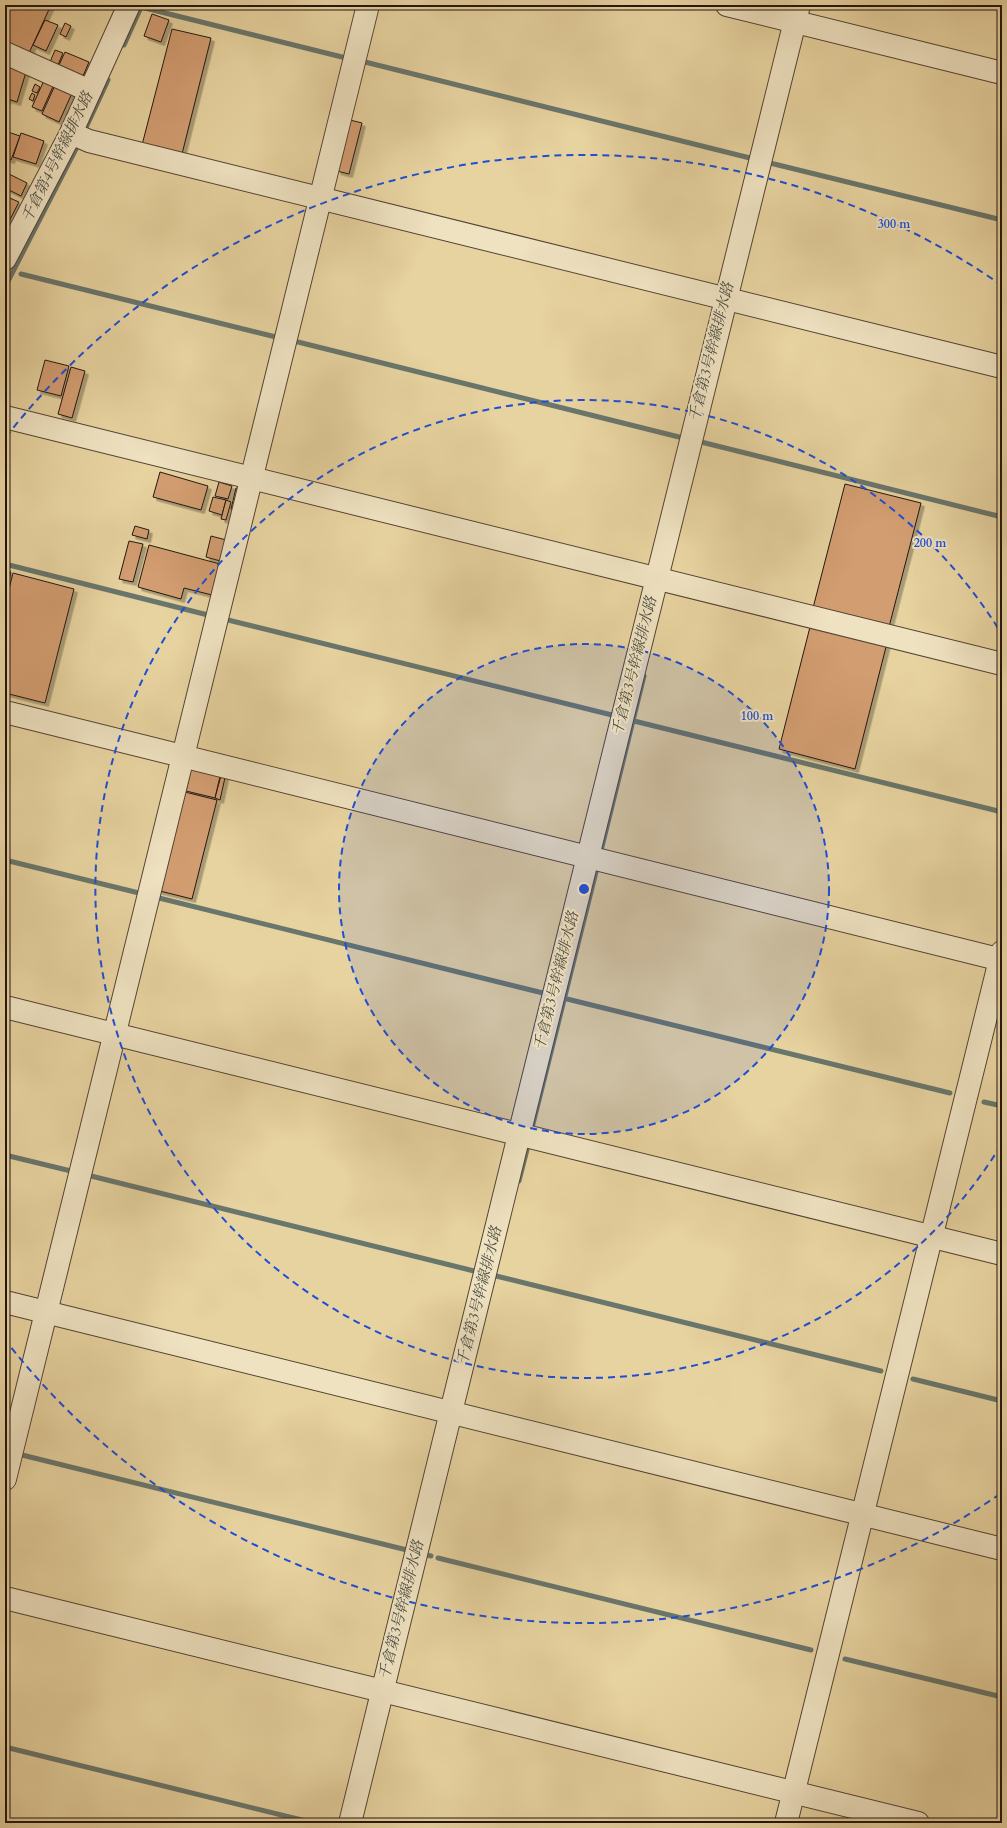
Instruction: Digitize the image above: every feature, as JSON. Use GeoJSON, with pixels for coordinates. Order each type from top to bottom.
{"type":"FeatureCollection","features":[{"type":"Feature","properties":{"kind":"street"},"geometry":{"type":"LineString","coordinates":[[5,259],[78,136],[90,91],[129,5]]}},
{"type":"Feature","properties":{"kind":"street"},"geometry":{"type":"LineString","coordinates":[[5,1479],[116,1035],[368,5]]}},
{"type":"Feature","properties":{"kind":"street"},"geometry":{"type":"LineString","coordinates":[[727,5],[801,19],[1002,73]]}},
{"type":"Feature","properties":{"kind":"street"},"geometry":{"type":"LineString","coordinates":[[350,1823],[390,1692],[733,302],[801,19]]}},
{"type":"Feature","properties":{"kind":"street"},"geometry":{"type":"LineString","coordinates":[[5,54],[90,91]]}},
{"type":"Feature","properties":{"kind":"street"},"geometry":{"type":"LineString","coordinates":[[78,136],[320,200],[1002,367]]}},
{"type":"Feature","properties":{"kind":"street"},"geometry":{"type":"LineString","coordinates":[[5,417],[1002,664]]}},
{"type":"Feature","properties":{"kind":"street"},"geometry":{"type":"LineString","coordinates":[[5,712],[1001,957],[786,1823]]}},
{"type":"Feature","properties":{"kind":"street"},"geometry":{"type":"LineString","coordinates":[[5,1007],[1002,1254]]}},
{"type":"Feature","properties":{"kind":"street"},"geometry":{"type":"LineString","coordinates":[[5,1302],[1002,1549]]}},
{"type":"Feature","properties":{"kind":"street"},"geometry":{"type":"LineString","coordinates":[[5,1598],[918,1823]]}},
{"type":"Feature","properties":{"kind":"building"},"geometry":{"type":"Polygon","coordinates":[[[5,5],[51,5],[29,53],[5,44],[5,5]]]}},
{"type":"Feature","properties":{"kind":"building"},"geometry":{"type":"Polygon","coordinates":[[[152,14],[169,20],[161,42],[144,36],[152,14]]]}},
{"type":"Feature","properties":{"kind":"building"},"geometry":{"type":"Polygon","coordinates":[[[45,20],[58,25],[46,51],[33,45],[45,20]]]}},
{"type":"Feature","properties":{"kind":"building"},"geometry":{"type":"Polygon","coordinates":[[[65,23],[71,26],[66,37],[60,34],[65,23]]]}},
{"type":"Feature","properties":{"kind":"building"},"geometry":{"type":"Polygon","coordinates":[[[172,29],[211,38],[182,154],[142,145],[172,29]]]}},
{"type":"Feature","properties":{"kind":"building"},"geometry":{"type":"Polygon","coordinates":[[[55,50],[63,53],[58,65],[50,62],[55,50]]]}},
{"type":"Feature","properties":{"kind":"building"},"geometry":{"type":"Polygon","coordinates":[[[65,52],[89,62],[83,76],[59,65],[65,52]]]}},
{"type":"Feature","properties":{"kind":"building"},"geometry":{"type":"Polygon","coordinates":[[[5,64],[26,72],[17,102],[8,99],[5,103],[5,64]]]}},
{"type":"Feature","properties":{"kind":"building"},"geometry":{"type":"Polygon","coordinates":[[[45,78],[55,82],[42,111],[32,107],[45,78]]]}},
{"type":"Feature","properties":{"kind":"building"},"geometry":{"type":"Polygon","coordinates":[[[56,83],[73,91],[59,122],[42,114],[56,83]]]}},
{"type":"Feature","properties":{"kind":"building"},"geometry":{"type":"Polygon","coordinates":[[[35,84],[40,87],[37,93],[32,91],[35,84]]]}},
{"type":"Feature","properties":{"kind":"building"},"geometry":{"type":"Polygon","coordinates":[[[32,93],[35,95],[33,101],[29,99],[32,93]]]}},
{"type":"Feature","properties":{"kind":"building"},"geometry":{"type":"Polygon","coordinates":[[[350,120],[362,123],[349,174],[337,171],[350,120]]]}},
{"type":"Feature","properties":{"kind":"building"},"geometry":{"type":"Polygon","coordinates":[[[5,131],[20,136],[11,160],[5,158],[5,131]]]}},
{"type":"Feature","properties":{"kind":"building"},"geometry":{"type":"Polygon","coordinates":[[[21,133],[44,141],[36,164],[13,157],[21,133]]]}},
{"type":"Feature","properties":{"kind":"building"},"geometry":{"type":"Polygon","coordinates":[[[9,174],[27,183],[21,196],[5,188],[5,183],[9,174]]]}},
{"type":"Feature","properties":{"kind":"building"},"geometry":{"type":"Polygon","coordinates":[[[5,196],[19,202],[6,227],[5,226],[5,196]]]}},
{"type":"Feature","properties":{"kind":"building"},"geometry":{"type":"Polygon","coordinates":[[[45,360],[69,366],[61,396],[37,390],[45,360]]]}},
{"type":"Feature","properties":{"kind":"building"},"geometry":{"type":"Polygon","coordinates":[[[71,367],[85,371],[72,418],[58,414],[71,367]]]}},
{"type":"Feature","properties":{"kind":"building"},"geometry":{"type":"Polygon","coordinates":[[[160,472],[208,486],[201,510],[153,497],[160,472]]]}},
{"type":"Feature","properties":{"kind":"building"},"geometry":{"type":"Polygon","coordinates":[[[219,482],[232,486],[228,499],[215,496],[219,482]]]}},
{"type":"Feature","properties":{"kind":"building"},"geometry":{"type":"Polygon","coordinates":[[[845,484],[921,503],[889,627],[813,608],[845,484]]]}},
{"type":"Feature","properties":{"kind":"building"},"geometry":{"type":"Polygon","coordinates":[[[236,488],[242,490],[237,510],[231,509],[236,488]]]}},
{"type":"Feature","properties":{"kind":"building"},"geometry":{"type":"Polygon","coordinates":[[[213,497],[226,500],[222,515],[209,511],[213,497]]]}},
{"type":"Feature","properties":{"kind":"building"},"geometry":{"type":"Polygon","coordinates":[[[226,500],[231,502],[226,520],[221,519],[226,500]]]}},
{"type":"Feature","properties":{"kind":"building"},"geometry":{"type":"Polygon","coordinates":[[[135,526],[149,530],[147,539],[132,535],[135,526]]]}},
{"type":"Feature","properties":{"kind":"building"},"geometry":{"type":"Polygon","coordinates":[[[211,536],[230,541],[224,562],[206,557],[211,536]]]}},
{"type":"Feature","properties":{"kind":"building"},"geometry":{"type":"Polygon","coordinates":[[[129,541],[143,544],[133,582],[119,579],[129,541]]]}},
{"type":"Feature","properties":{"kind":"building"},"geometry":{"type":"Polygon","coordinates":[[[149,545],[220,564],[212,595],[184,588],[181,599],[138,587],[149,545]]]}},
{"type":"Feature","properties":{"kind":"building"},"geometry":{"type":"Polygon","coordinates":[[[5,570],[11,572],[5,596],[5,570]]]}},
{"type":"Feature","properties":{"kind":"building"},"geometry":{"type":"Polygon","coordinates":[[[13,573],[74,589],[45,703],[5,693],[5,605],[13,573]]]}},
{"type":"Feature","properties":{"kind":"building"},"geometry":{"type":"Polygon","coordinates":[[[811,623],[887,643],[855,769],[779,749],[811,623]]]}},
{"type":"Feature","properties":{"kind":"building"},"geometry":{"type":"Polygon","coordinates":[[[192,765],[221,772],[215,798],[186,791],[192,765]]]}},
{"type":"Feature","properties":{"kind":"building"},"geometry":{"type":"Polygon","coordinates":[[[222,772],[226,773],[220,800],[215,798],[222,772]]]}},
{"type":"Feature","properties":{"kind":"building"},"geometry":{"type":"Polygon","coordinates":[[[181,791],[217,800],[192,899],[156,890],[181,791]]]}},
{"type":"Feature","properties":{"kind":"waterway","name":"千倉第4号幹線排水路"},"geometry":{"type":"LineString","coordinates":[[124,45],[142,5]]}},
{"type":"Feature","properties":{"kind":"waterway"},"geometry":{"type":"LineString","coordinates":[[141,7],[350,59]]}},
{"type":"Feature","properties":{"kind":"waterway"},"geometry":{"type":"LineString","coordinates":[[361,61],[754,159]]}},
{"type":"Feature","properties":{"kind":"waterway","name":"千倉第4号幹線排水路"},"geometry":{"type":"LineString","coordinates":[[83,134],[108,80]]}},
{"type":"Feature","properties":{"kind":"waterway","name":"千倉第4号幹線排水路"},"geometry":{"type":"LineString","coordinates":[[5,287],[79,143]]}},
{"type":"Feature","properties":{"kind":"waterway"},"geometry":{"type":"LineString","coordinates":[[766,162],[1002,220]]}},
{"type":"Feature","properties":{"kind":"waterway"},"geometry":{"type":"LineString","coordinates":[[21,274],[280,338]]}},
{"type":"Feature","properties":{"kind":"waterway"},"geometry":{"type":"LineString","coordinates":[[294,341],[683,438]]}},
{"type":"Feature","properties":{"kind":"waterway"},"geometry":{"type":"LineString","coordinates":[[697,441],[1002,517]]}},
{"type":"Feature","properties":{"kind":"waterway"},"geometry":{"type":"LineString","coordinates":[[5,564],[212,616]]}},
{"type":"Feature","properties":{"kind":"waterway"},"geometry":{"type":"LineString","coordinates":[[224,619],[616,716]]}},
{"type":"Feature","properties":{"kind":"waterway","name":"千倉第3号幹線排水路"},"geometry":{"type":"LineString","coordinates":[[600,855],[644,676]]}},
{"type":"Feature","properties":{"kind":"waterway"},"geometry":{"type":"LineString","coordinates":[[630,720],[1002,812]]}},
{"type":"Feature","properties":{"kind":"waterway"},"geometry":{"type":"LineString","coordinates":[[5,860],[143,894]]}},
{"type":"Feature","properties":{"kind":"waterway","name":"千倉第3号幹線排水路"},"geometry":{"type":"LineString","coordinates":[[531,1132],[598,864]]}},
{"type":"Feature","properties":{"kind":"waterway"},"geometry":{"type":"LineString","coordinates":[[155,897],[547,994]]}},
{"type":"Feature","properties":{"kind":"waterway"},"geometry":{"type":"LineString","coordinates":[[563,998],[950,1093]]}},
{"type":"Feature","properties":{"kind":"waterway"},"geometry":{"type":"LineString","coordinates":[[984,1102],[1002,1106]]}},
{"type":"Feature","properties":{"kind":"waterway","name":"千倉第3号幹線排水路"},"geometry":{"type":"LineString","coordinates":[[519,1181],[529,1142]]}},
{"type":"Feature","properties":{"kind":"waterway"},"geometry":{"type":"LineString","coordinates":[[5,1155],[75,1172]]}},
{"type":"Feature","properties":{"kind":"waterway"},"geometry":{"type":"LineString","coordinates":[[87,1175],[478,1272]]}},
{"type":"Feature","properties":{"kind":"waterway"},"geometry":{"type":"LineString","coordinates":[[492,1275],[881,1371]]}},
{"type":"Feature","properties":{"kind":"waterway"},"geometry":{"type":"LineString","coordinates":[[913,1379],[1002,1401]]}},
{"type":"Feature","properties":{"kind":"waterway"},"geometry":{"type":"LineString","coordinates":[[18,1454],[411,1551]]}},
{"type":"Feature","properties":{"kind":"waterway","name":"千倉第3号幹線排水路"},"geometry":{"type":"LineString","coordinates":[[423,1554],[431,1556]]}},
{"type":"Feature","properties":{"kind":"waterway"},"geometry":{"type":"LineString","coordinates":[[438,1558],[811,1650]]}},
{"type":"Feature","properties":{"kind":"waterway"},"geometry":{"type":"LineString","coordinates":[[845,1659],[1002,1697]]}},
{"type":"Feature","properties":{"kind":"waterway"},"geometry":{"type":"LineString","coordinates":[[5,1747],[314,1823]]}}]}
